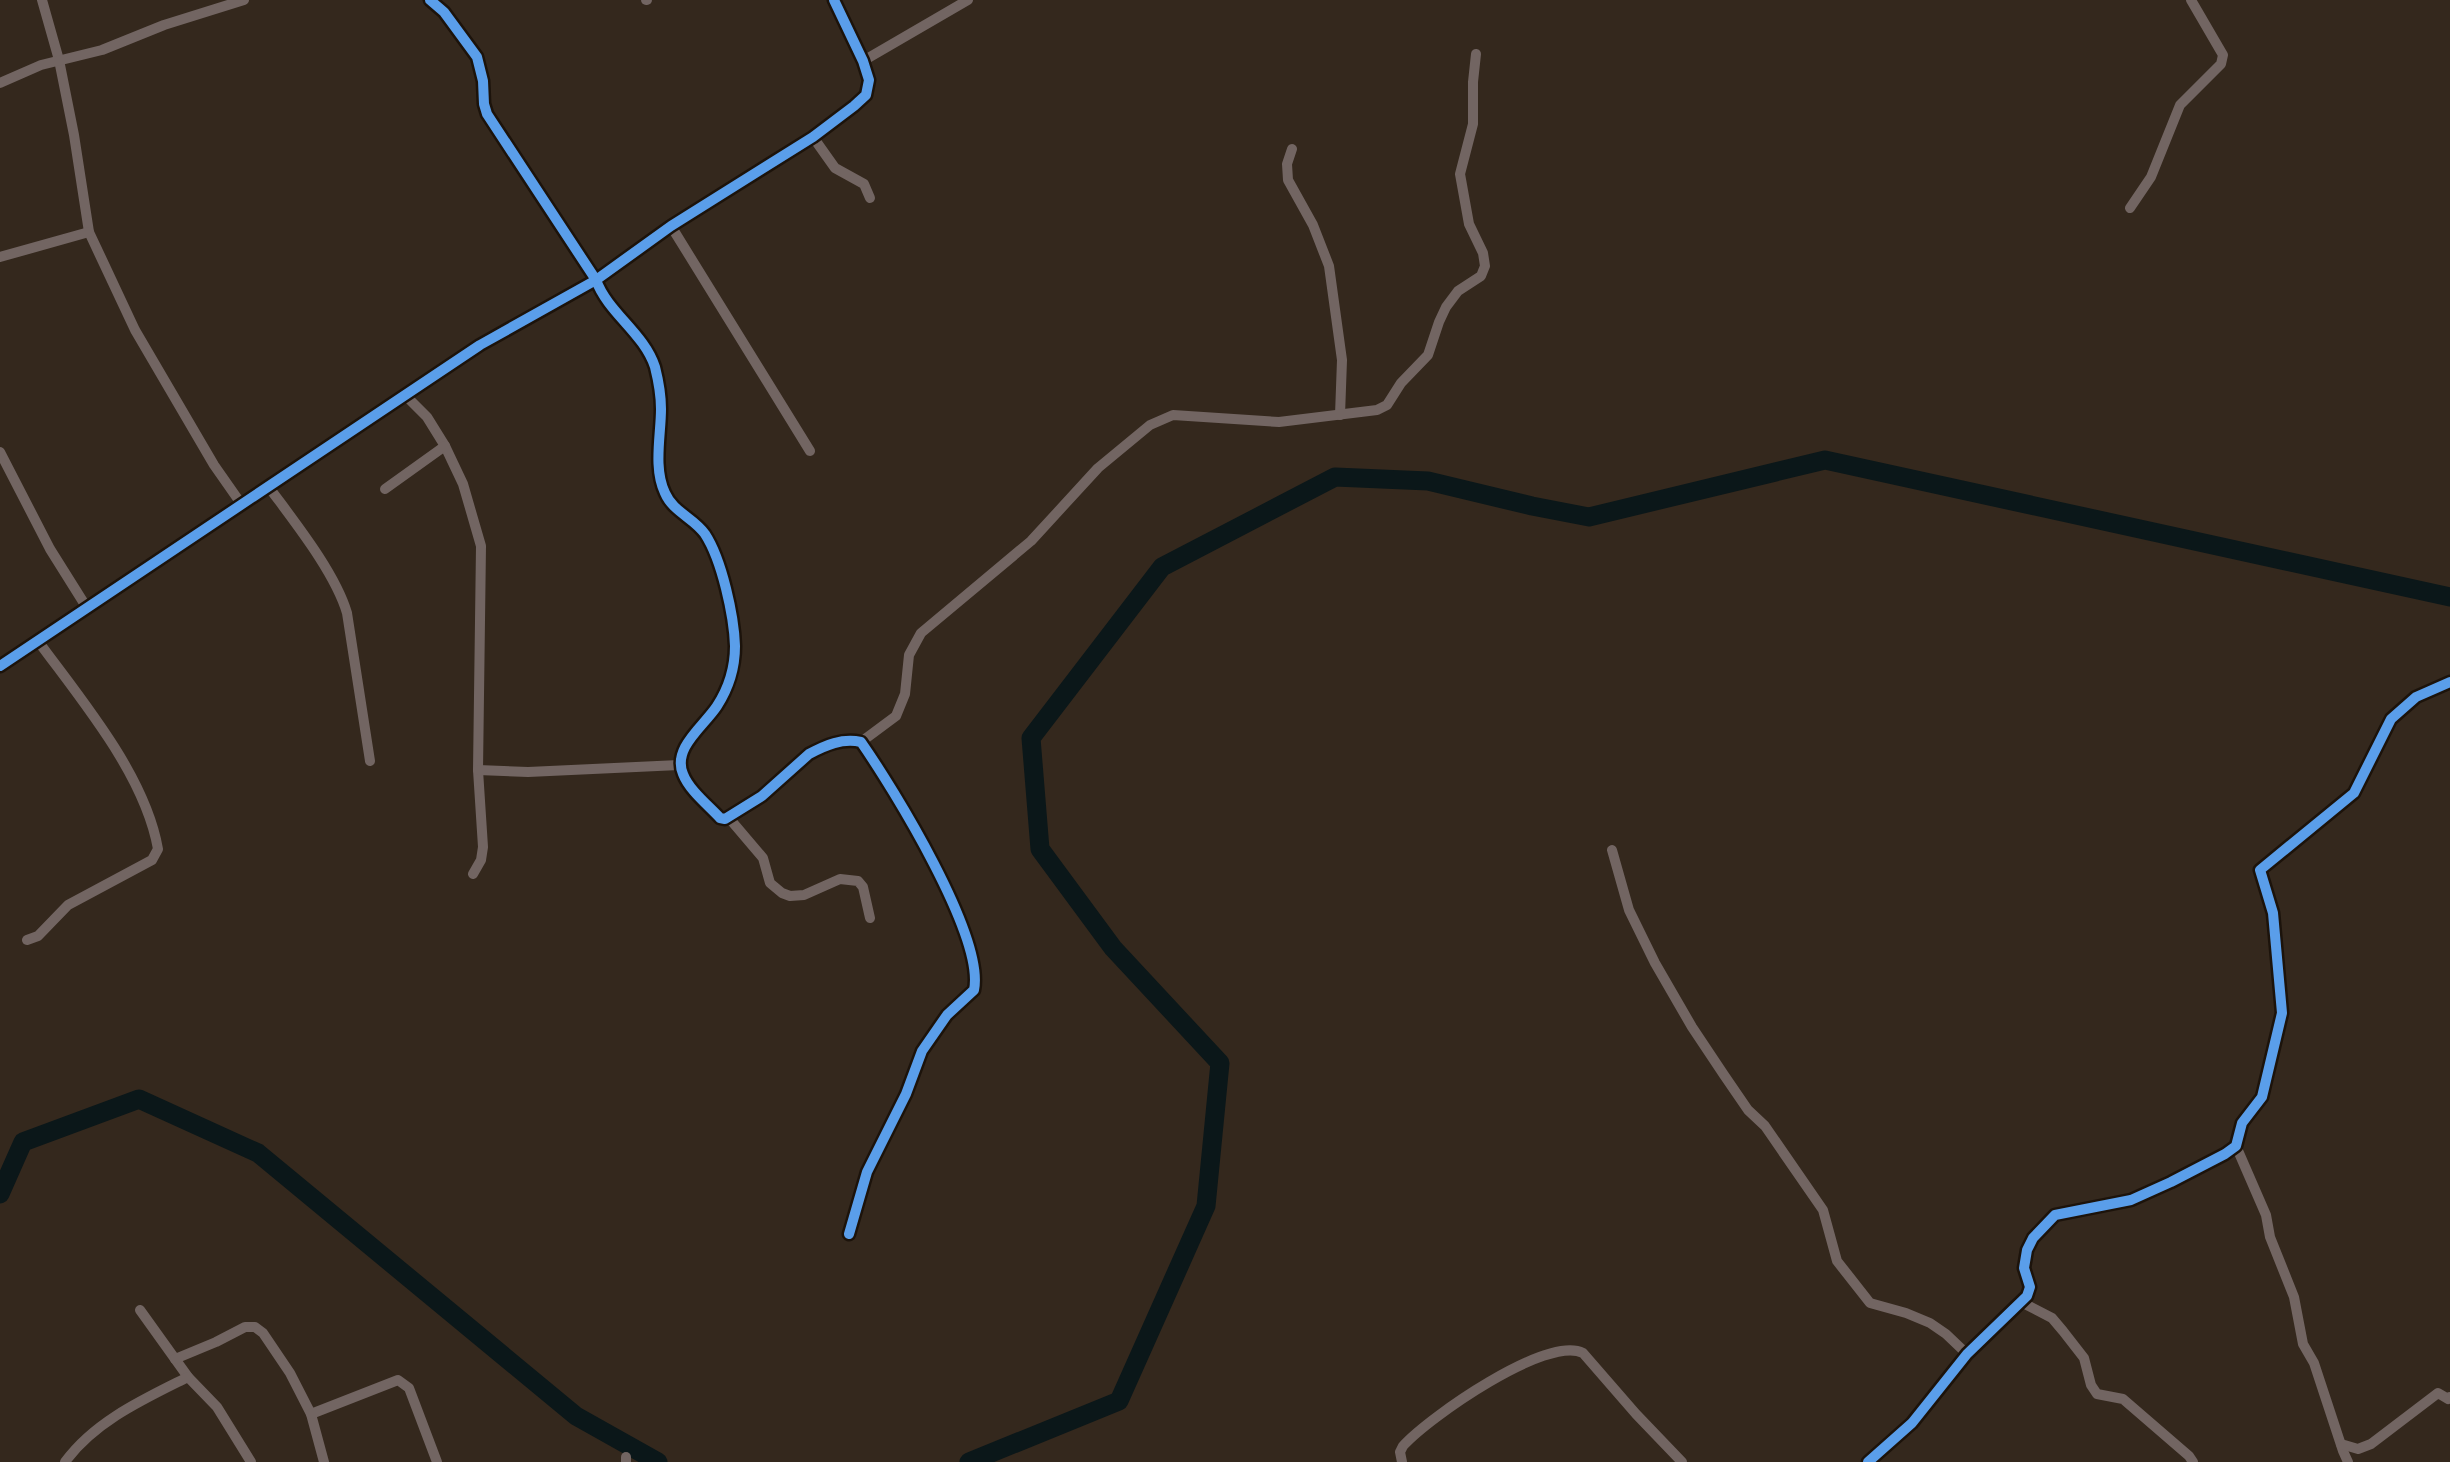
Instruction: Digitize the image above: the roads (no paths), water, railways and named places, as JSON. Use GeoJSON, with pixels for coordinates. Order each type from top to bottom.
{"type":"FeatureCollection","features":[{"type":"Feature","properties":{"kind":"street"},"geometry":{"type":"LineString","coordinates":[[42,0],[59,60],[89,232],[135,330],[214,465],[242,505]]}},
{"type":"Feature","properties":{"kind":"street"},"geometry":{"type":"LineString","coordinates":[[0,83],[59,60],[102,50],[164,25],[244,0]]}},
{"type":"Feature","properties":{"kind":"street"},"geometry":{"type":"LineString","coordinates":[[430,0],[444,12],[477,57],[487,114],[596,280],[604,298],[650,355],[656,370],[661,406],[660,476],[665,493],[677,511],[704,533],[714,554],[731,611],[735,648],[733,672],[717,706],[682,753],[679,765],[684,777],[720,818],[729,818],[762,796],[809,754],[828,744],[861,742],[896,716],[905,694],[909,655],[920,633],[1031,541],[1098,468],[1150,425],[1173,415],[1279,422],[1384,408],[1401,383],[1428,355],[1441,316],[1455,295],[1484,272],[1485,259],[1469,224],[1460,174],[1473,124],[1476,54]]}},
{"type":"Feature","properties":{"kind":"street"},"geometry":{"type":"LineString","coordinates":[[0,666],[404,394],[480,345],[596,280],[670,226],[813,137],[866,95],[869,80],[863,61],[834,0]]}},
{"type":"Feature","properties":{"kind":"street"},"geometry":{"type":"LineString","coordinates":[[863,61],[968,0]]}},
{"type":"Feature","properties":{"kind":"street"},"geometry":{"type":"LineString","coordinates":[[2130,208],[2151,177],[2180,105],[2221,64],[2223,55],[2191,0]]}},
{"type":"Feature","properties":{"kind":"street"},"geometry":{"type":"LineString","coordinates":[[813,137],[835,168],[864,184],[870,198]]}},
{"type":"Feature","properties":{"kind":"street"},"geometry":{"type":"LineString","coordinates":[[1292,149],[1287,164],[1288,180],[1313,225],[1329,266],[1342,360],[1340,415]]}},
{"type":"Feature","properties":{"kind":"street"},"geometry":{"type":"LineString","coordinates":[[670,226],[810,451]]}},
{"type":"Feature","properties":{"kind":"street"},"geometry":{"type":"LineString","coordinates":[[0,257],[89,232]]}},
{"type":"Feature","properties":{"kind":"street"},"geometry":{"type":"LineString","coordinates":[[404,394],[427,417],[445,446],[463,484],[481,546],[478,770],[483,847],[481,860],[472,874]]}},
{"type":"Feature","properties":{"kind":"street"},"geometry":{"type":"LineString","coordinates":[[385,489],[445,446]]}},
{"type":"Feature","properties":{"kind":"street"},"geometry":{"type":"LineString","coordinates":[[0,452],[50,549],[87,608]]}},
{"type":"Feature","properties":{"kind":"street"},"geometry":{"type":"LineString","coordinates":[[268,486],[306,537],[343,601],[370,761]]}},
{"type":"Feature","properties":{"kind":"street"},"geometry":{"type":"LineString","coordinates":[[27,940],[38,936],[68,905],[152,860],[158,849],[140,791],[131,775],[38,641]]}},
{"type":"Feature","properties":{"kind":"street"},"geometry":{"type":"LineString","coordinates":[[2348,1462],[2314,1363],[2303,1344],[2294,1297],[2270,1237],[2266,1215],[2236,1146],[2242,1123],[2262,1097],[2282,1013],[2273,913],[2260,870],[2354,793],[2391,719],[2416,697],[2450,682]]}},
{"type":"Feature","properties":{"kind":"street"},"geometry":{"type":"LineString","coordinates":[[849,1234],[867,1172],[906,1094],[922,1051],[951,1010],[973,994],[976,984],[974,960],[939,874],[885,776],[861,742]]}},
{"type":"Feature","properties":{"kind":"street"},"geometry":{"type":"LineString","coordinates":[[478,770],[528,772],[679,765]]}},
{"type":"Feature","properties":{"kind":"street"},"geometry":{"type":"LineString","coordinates":[[729,818],[763,858],[770,883],[775,889],[790,896],[804,895],[840,879],[858,881],[863,887],[870,918]]}},
{"type":"Feature","properties":{"kind":"street"},"geometry":{"type":"LineString","coordinates":[[1612,850],[1629,910],[1655,963],[1724,1075],[1751,1114],[1765,1125],[1822,1210],[1837,1261],[1870,1303],[1930,1323],[1967,1354]]}},
{"type":"Feature","properties":{"kind":"street"},"geometry":{"type":"LineString","coordinates":[[1868,1462],[1921,1414],[1967,1354],[2027,1296],[2030,1287],[2024,1268],[2027,1250],[2033,1238],[2055,1215],[2132,1200],[2236,1146]]}},
{"type":"Feature","properties":{"kind":"street"},"geometry":{"type":"LineString","coordinates":[[2021,1302],[2052,1318],[2063,1331],[2084,1358],[2091,1385],[2097,1394],[2123,1399],[2193,1462]]}},
{"type":"Feature","properties":{"kind":"street"},"geometry":{"type":"LineString","coordinates":[[140,1310],[188,1377],[217,1407],[251,1462]]}},
{"type":"Feature","properties":{"kind":"street"},"geometry":{"type":"LineString","coordinates":[[175,1359],[245,1327],[254,1327],[262,1333],[284,1364],[311,1413],[324,1462]]}},
{"type":"Feature","properties":{"kind":"street"},"geometry":{"type":"LineString","coordinates":[[1402,1462],[1400,1452],[1403,1446],[1440,1412],[1471,1392],[1527,1363],[1567,1349],[1583,1353],[1682,1462]]}},
{"type":"Feature","properties":{"kind":"street"},"geometry":{"type":"LineString","coordinates":[[65,1462],[74,1450],[120,1413],[188,1377]]}},
{"type":"Feature","properties":{"kind":"street"},"geometry":{"type":"LineString","coordinates":[[311,1413],[398,1380],[402,1381],[411,1392],[437,1462]]}},
{"type":"Feature","properties":{"kind":"street"},"geometry":{"type":"LineString","coordinates":[[2341,1444],[2358,1449],[2371,1444],[2438,1393],[2448,1399],[2450,1397]]}},
{"type":"Feature","properties":{"kind":"waterway"},"geometry":{"type":"LineString","coordinates":[[969,1462],[1119,1401],[1206,1206],[1220,1063],[1113,948],[1040,849],[1031,738],[1162,567],[1335,477],[1428,481],[1589,517],[1825,460],[2450,597]]}},
{"type":"Feature","properties":{"kind":"waterway"},"geometry":{"type":"LineString","coordinates":[[0,1194],[23,1142],[139,1099],[258,1153],[576,1416],[658,1462]]}}]}
